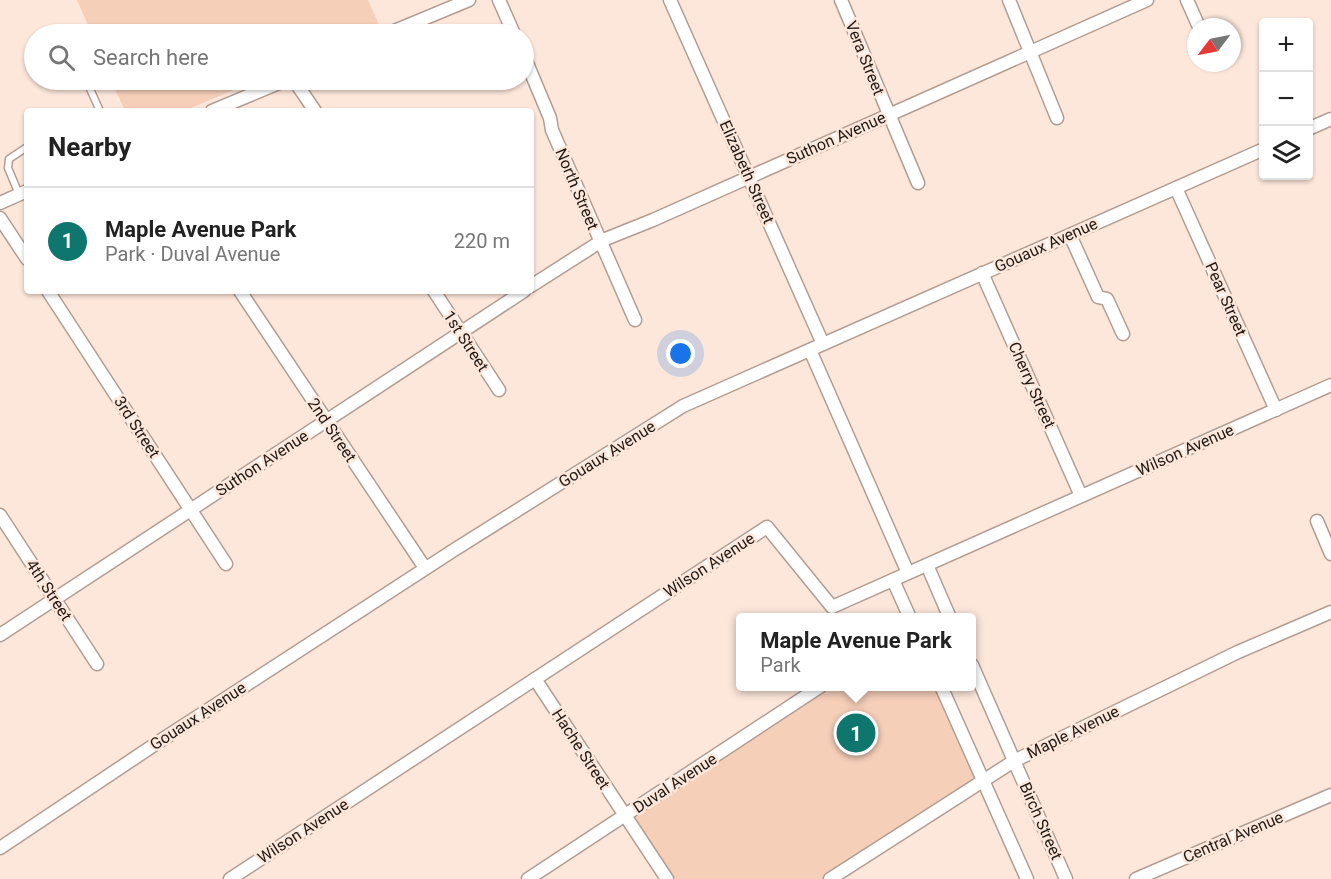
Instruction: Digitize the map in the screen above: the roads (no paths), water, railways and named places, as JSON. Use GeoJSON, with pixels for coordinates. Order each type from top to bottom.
{"type":"FeatureCollection","features":[{"type":"Feature","properties":{"kind":"street"},"geometry":{"type":"LineString","coordinates":[[411,24],[469,0]]}},
{"type":"Feature","properties":{"kind":"street"},"geometry":{"type":"LineString","coordinates":[[499,0],[510,24]]}},
{"type":"Feature","properties":{"kind":"street","name":"Elizabeth Street"},"geometry":{"type":"LineString","coordinates":[[670,0],[823,344]]}},
{"type":"Feature","properties":{"kind":"street","name":"Vera Street"},"geometry":{"type":"LineString","coordinates":[[841,0],[918,183]]}},
{"type":"Feature","properties":{"kind":"street"},"geometry":{"type":"LineString","coordinates":[[1009,0],[1057,118]]}},
{"type":"Feature","properties":{"kind":"street","name":"Suthon Avenue"},"geometry":{"type":"LineString","coordinates":[[534,284],[599,242],[1147,0]]}},
{"type":"Feature","properties":{"kind":"street"},"geometry":{"type":"LineString","coordinates":[[1187,0],[1195,18]]}},
{"type":"Feature","properties":{"kind":"street","name":"North Street"},"geometry":{"type":"LineString","coordinates":[[534,80],[550,118],[552,130],[599,242],[635,320]]}},
{"type":"Feature","properties":{"kind":"street"},"geometry":{"type":"LineString","coordinates":[[219,108],[262,90]]}},
{"type":"Feature","properties":{"kind":"street"},"geometry":{"type":"LineString","coordinates":[[301,90],[313,108]]}},
{"type":"Feature","properties":{"kind":"street"},"geometry":{"type":"LineString","coordinates":[[1313,127],[1331,119]]}},
{"type":"Feature","properties":{"kind":"street","name":"Gouaux Avenue"},"geometry":{"type":"LineString","coordinates":[[0,848],[425,568],[683,406],[1259,151]]}},
{"type":"Feature","properties":{"kind":"street","name":"Pear Street"},"geometry":{"type":"LineString","coordinates":[[1176,188],[1276,410]]}},
{"type":"Feature","properties":{"kind":"street"},"geometry":{"type":"LineString","coordinates":[[0,203],[23,193]]}},
{"type":"Feature","properties":{"kind":"street"},"geometry":{"type":"LineString","coordinates":[[0,218],[24,254]]}},
{"type":"Feature","properties":{"kind":"street"},"geometry":{"type":"LineString","coordinates":[[1070,235],[1098,297],[1107,299],[1123,334]]}},
{"type":"Feature","properties":{"kind":"street","name":"Cherry Street"},"geometry":{"type":"LineString","coordinates":[[982,273],[1082,496]]}},
{"type":"Feature","properties":{"kind":"street","name":"3rd Street"},"geometry":{"type":"LineString","coordinates":[[50,294],[226,564]]}},
{"type":"Feature","properties":{"kind":"street","name":"2nd Street"},"geometry":{"type":"LineString","coordinates":[[242,294],[325,422],[425,568]]}},
{"type":"Feature","properties":{"kind":"street","name":"1st Street"},"geometry":{"type":"LineString","coordinates":[[436,294],[499,390]]}},
{"type":"Feature","properties":{"kind":"street","name":"Suthon Avenue"},"geometry":{"type":"LineString","coordinates":[[0,635],[519,294]]}},
{"type":"Feature","properties":{"kind":"street"},"geometry":{"type":"LineString","coordinates":[[810,350],[908,573]]}},
{"type":"Feature","properties":{"kind":"street","name":"Wilson Avenue"},"geometry":{"type":"LineString","coordinates":[[230,879],[767,527],[832,607],[1331,386]]}},
{"type":"Feature","properties":{"kind":"street","name":"4th Street"},"geometry":{"type":"LineString","coordinates":[[0,515],[97,664]]}},
{"type":"Feature","properties":{"kind":"street"},"geometry":{"type":"LineString","coordinates":[[1317,521],[1331,554]]}},
{"type":"Feature","properties":{"kind":"street"},"geometry":{"type":"LineString","coordinates":[[927,565],[948,613]]}},
{"type":"Feature","properties":{"kind":"street"},"geometry":{"type":"LineString","coordinates":[[893,580],[908,613]]}},
{"type":"Feature","properties":{"kind":"street","name":"Maple Avenue"},"geometry":{"type":"LineString","coordinates":[[830,879],[1014,761],[1238,652],[1331,612]]}},
{"type":"Feature","properties":{"kind":"street","name":"Birch Street"},"geometry":{"type":"LineString","coordinates":[[976,674],[1066,879]]}},
{"type":"Feature","properties":{"kind":"street","name":"Hache Street"},"geometry":{"type":"LineString","coordinates":[[535,679],[667,879]]}},
{"type":"Feature","properties":{"kind":"street","name":"Duval Avenue"},"geometry":{"type":"LineString","coordinates":[[528,879],[815,691]]}},
{"type":"Feature","properties":{"kind":"street"},"geometry":{"type":"LineString","coordinates":[[943,691],[1027,879]]}},
{"type":"Feature","properties":{"kind":"street","name":"Central Avenue"},"geometry":{"type":"LineString","coordinates":[[1136,879],[1331,795]]}},
{"type":"Feature","properties":{"kind":"lane"},"geometry":{"type":"LineString","coordinates":[[91,90],[99,108]]}},
{"type":"Feature","properties":{"kind":"lane"},"geometry":{"type":"LineString","coordinates":[[23,193],[8,168],[9,159],[24,149]]}},
{"type":"Feature","properties":{"kind":"place","name":"Maple Avenue Park"},"geometry":{"type":"Point","coordinates":[856,733]}}]}
